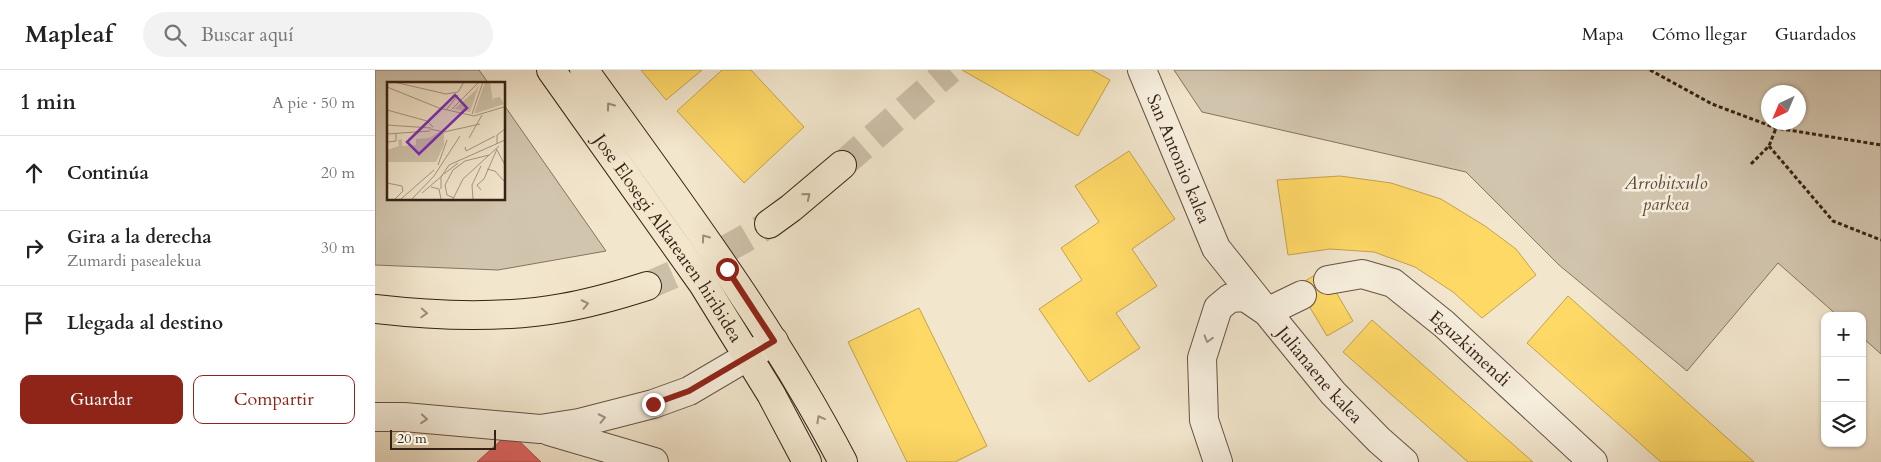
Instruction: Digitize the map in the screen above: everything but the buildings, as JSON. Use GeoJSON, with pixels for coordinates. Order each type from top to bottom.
{"type":"FeatureCollection","features":[{"type":"Feature","properties":{"kind":"main road","name":"Jose Elosegi Alkatearen hiribidea"},"geometry":{"type":"LineString","coordinates":[[551,70],[703,284],[771,394],[807,462]]}},
{"type":"Feature","properties":{"kind":"main road","name":"Jose Elosegi Alkatearen hiribidea"},"geometry":{"type":"LineString","coordinates":[[584,70],[727,269],[774,341],[821,420],[843,462]]}},
{"type":"Feature","properties":{"kind":"main road"},"geometry":{"type":"LineString","coordinates":[[769,224],[842,165]]}},
{"type":"Feature","properties":{"kind":"main road"},"geometry":{"type":"LineString","coordinates":[[375,309],[455,314],[507,314],[561,309],[603,300],[647,286]]}},
{"type":"Feature","properties":{"kind":"street","name":"San Antonio kalea"},"geometry":{"type":"LineString","coordinates":[[1142,70],[1216,248],[1224,303],[1202,358],[1204,420],[1218,462]]}},
{"type":"Feature","properties":{"kind":"street","name":"San Antonio kalea"},"geometry":{"type":"LineString","coordinates":[[1216,248],[1267,312]]}},
{"type":"Feature","properties":{"kind":"street","name":"Eguzkimendi"},"geometry":{"type":"LineString","coordinates":[[1328,280],[1362,274],[1393,283],[1444,324],[1593,462]]}},
{"type":"Feature","properties":{"kind":"street"},"geometry":{"type":"LineString","coordinates":[[1267,312],[1302,295]]}},
{"type":"Feature","properties":{"kind":"street","name":"Julianaene kalea"},"geometry":{"type":"LineString","coordinates":[[1224,303],[1245,297],[1267,312],[1333,393],[1379,440],[1404,462]]}},
{"type":"Feature","properties":{"kind":"street"},"geometry":{"type":"LineString","coordinates":[[540,429],[579,423],[653,404],[689,391],[774,341]]}},
{"type":"Feature","properties":{"kind":"street"},"geometry":{"type":"LineString","coordinates":[[375,417],[404,417],[540,429],[654,462]]}},
{"type":"Feature","properties":{"kind":"path"},"geometry":{"type":"LineString","coordinates":[[1650,70],[1712,104],[1761,122]]}},
{"type":"Feature","properties":{"kind":"path"},"geometry":{"type":"LineString","coordinates":[[1751,164],[1769,146],[1775,130]]}},
{"type":"Feature","properties":{"kind":"path"},"geometry":{"type":"LineString","coordinates":[[1788,130],[1881,145]]}},
{"type":"Feature","properties":{"kind":"path"},"geometry":{"type":"LineString","coordinates":[[1769,146],[1833,221],[1881,240]]}},
{"type":"Feature","properties":{"kind":"green space"},"geometry":{"type":"Polygon","coordinates":[[[375,70],[479,70],[488,82],[387,82],[387,200],[505,200],[505,106],[606,251],[498,270],[375,265],[375,70]]]}},
{"type":"Feature","properties":{"kind":"green space","name":"Arrobitxulo parkea"},"geometry":{"type":"Polygon","coordinates":[[[1174,70],[1881,70],[1881,354],[1866,341],[1866,312],[1833,312],[1778,263],[1687,371],[1559,265],[1466,172],[1202,112],[1174,70]]]}},
{"type":"Feature","properties":{"kind":"tunnel"},"geometry":{"type":"LineString","coordinates":[[842,165],[950,70]]}},
{"type":"Feature","properties":{"kind":"tunnel"},"geometry":{"type":"LineString","coordinates":[[647,286],[709,258],[769,224]]}},
{"type":"Feature","properties":{"kind":"route"},"geometry":{"type":"LineString","coordinates":[[653,404],[689,391],[774,341],[727,269]]}}]}
